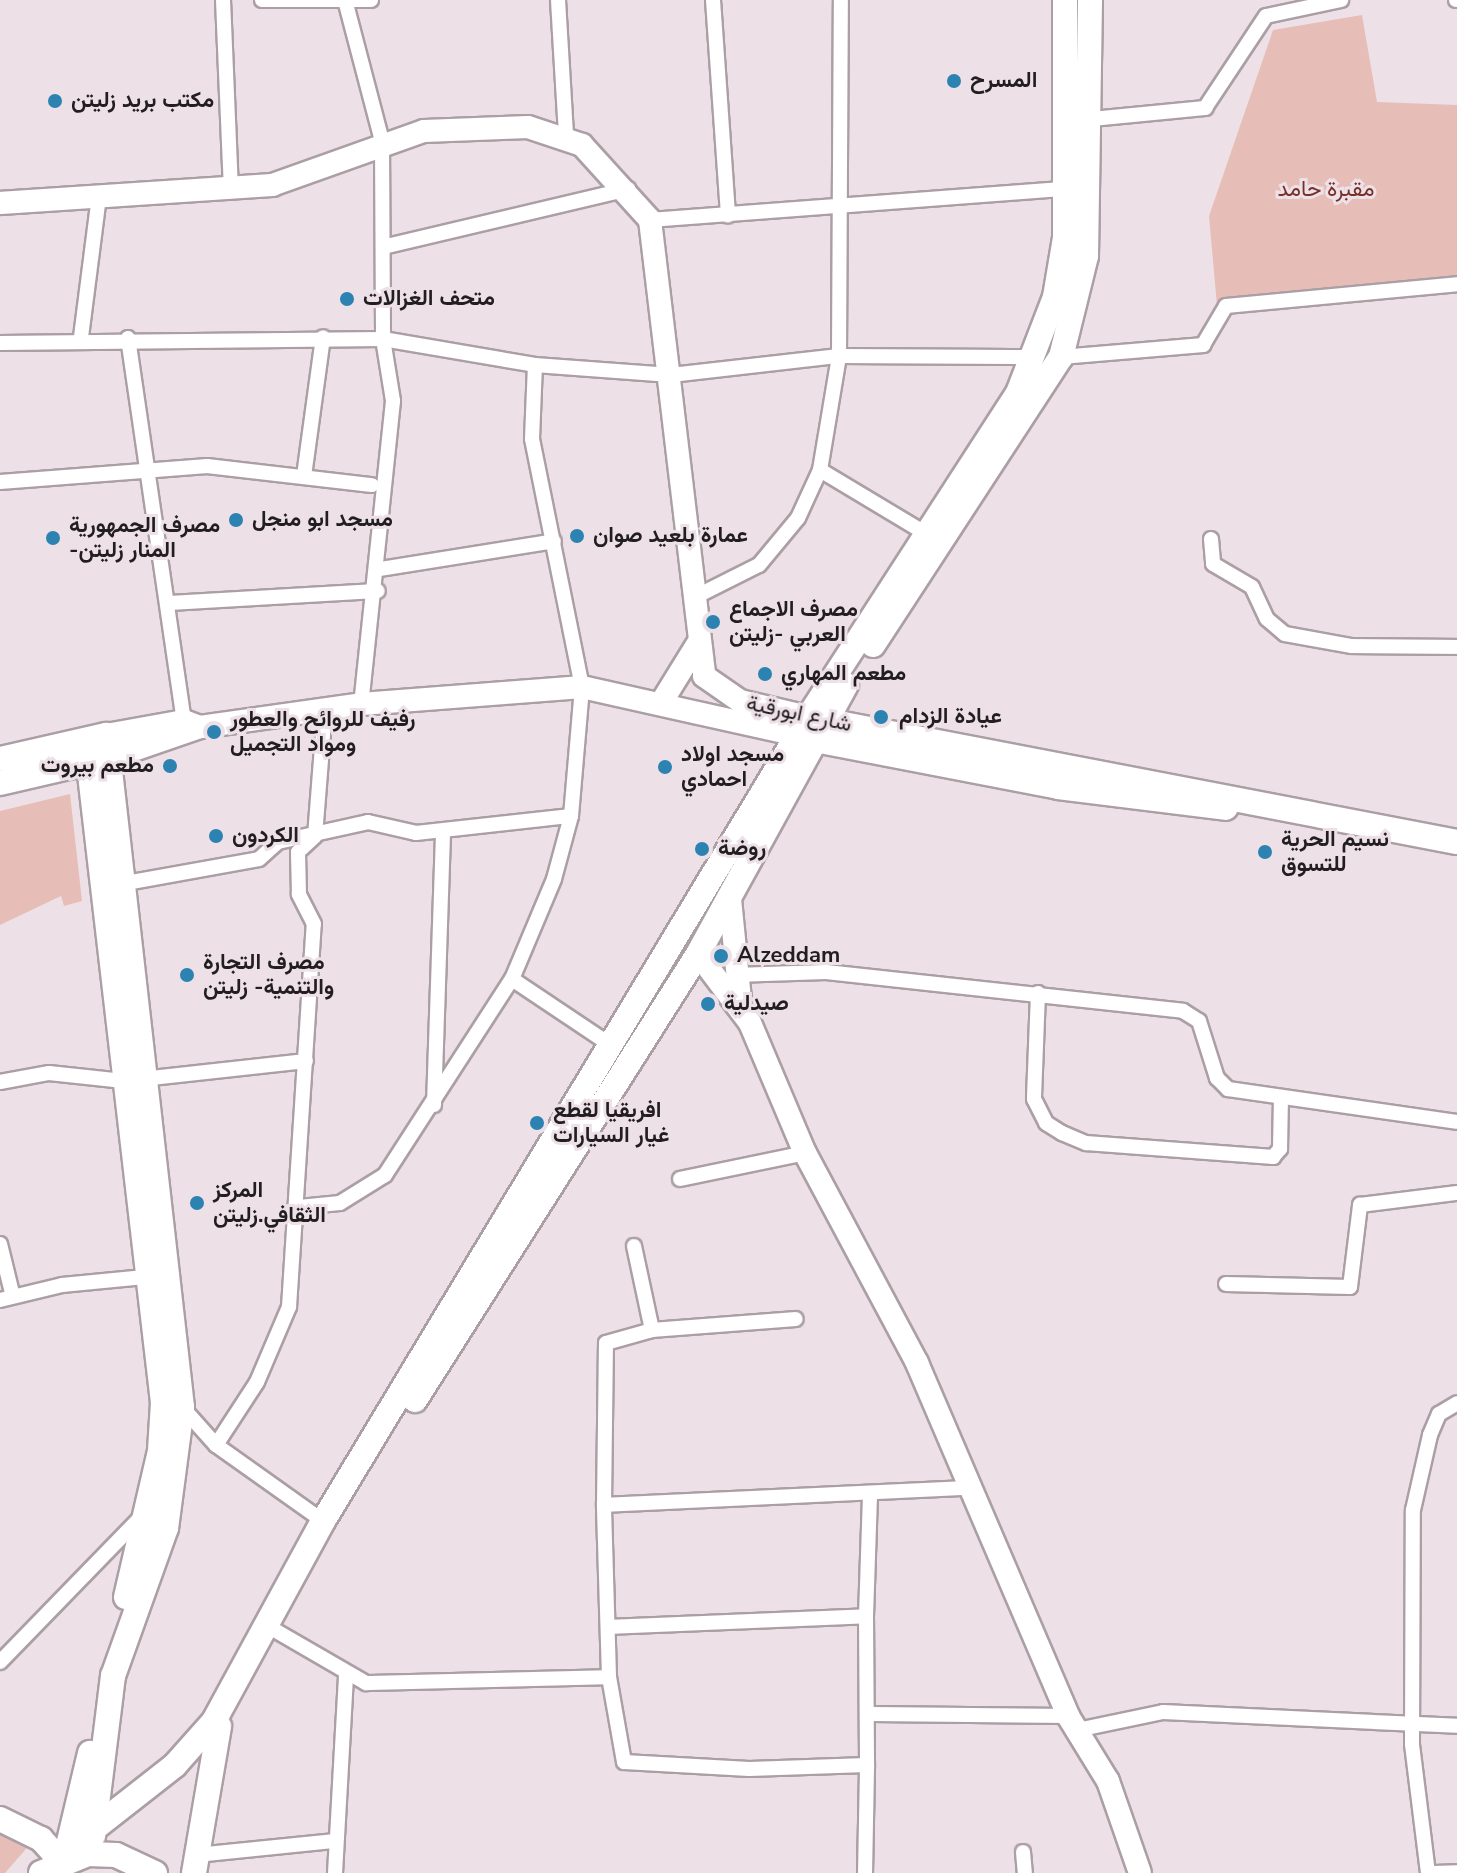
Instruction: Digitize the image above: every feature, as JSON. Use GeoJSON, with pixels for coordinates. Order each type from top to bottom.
{"type":"FeatureCollection","features":[{"type":"Feature","properties":{"kind":"main road"},"geometry":{"type":"LineString","coordinates":[[195,1864],[219,1726],[271,1628],[698,954],[730,899],[814,728],[925,533],[1018,393],[1058,282],[1065,189],[1065,0]]}},
{"type":"Feature","properties":{"kind":"main road"},"geometry":{"type":"LineString","coordinates":[[65,1861],[95,1826],[205,1733],[323,1521],[676,938],[1061,357],[1086,256],[1091,119],[1090,0]]}},
{"type":"Feature","properties":{"kind":"main road","name":"شارع ابورقية"},"geometry":{"type":"LineString","coordinates":[[814,728],[1074,789],[1215,810],[1241,805],[1457,842]]}},
{"type":"Feature","properties":{"kind":"main road"},"geometry":{"type":"LineString","coordinates":[[0,759],[98,749]]}},
{"type":"Feature","properties":{"kind":"main road"},"geometry":{"type":"LineString","coordinates":[[0,783],[98,749]]}},
{"type":"Feature","properties":{"kind":"main road"},"geometry":{"type":"LineString","coordinates":[[65,1861],[147,1510],[163,1402],[145,1277],[126,883],[98,749]]}},
{"type":"Feature","properties":{"kind":"main road"},"geometry":{"type":"LineString","coordinates":[[95,1826],[113,1676],[166,1528],[182,1407],[134,1079],[98,749]]}},
{"type":"Feature","properties":{"kind":"main road"},"geometry":{"type":"LineString","coordinates":[[676,938],[698,954]]}},
{"type":"Feature","properties":{"kind":"main road"},"geometry":{"type":"LineString","coordinates":[[0,1819],[41,1839],[65,1861],[116,1855],[155,1873]]}},
{"type":"Feature","properties":{"kind":"street"},"geometry":{"type":"LineString","coordinates":[[223,0],[231,190]]}},
{"type":"Feature","properties":{"kind":"street"},"geometry":{"type":"LineString","coordinates":[[262,0],[371,0]]}},
{"type":"Feature","properties":{"kind":"street"},"geometry":{"type":"LineString","coordinates":[[558,0],[566,136]]}},
{"type":"Feature","properties":{"kind":"street"},"geometry":{"type":"LineString","coordinates":[[713,0],[728,215]]}},
{"type":"Feature","properties":{"kind":"street"},"geometry":{"type":"LineString","coordinates":[[693,598],[766,558],[798,518],[820,470],[839,356],[844,208],[841,0]]}},
{"type":"Feature","properties":{"kind":"street"},"geometry":{"type":"LineString","coordinates":[[1091,119],[1205,108],[1266,16],[1341,0]]}},
{"type":"Feature","properties":{"kind":"street"},"geometry":{"type":"LineString","coordinates":[[345,1],[382,141],[387,246],[383,339],[393,401],[378,591],[361,704]]}},
{"type":"Feature","properties":{"kind":"street"},"geometry":{"type":"LineString","coordinates":[[0,203],[231,190],[301,179],[382,141],[477,127],[566,136],[601,158],[629,189],[650,220],[844,208],[1065,189]]}},
{"type":"Feature","properties":{"kind":"street"},"geometry":{"type":"LineString","coordinates":[[387,246],[629,189]]}},
{"type":"Feature","properties":{"kind":"street"},"geometry":{"type":"LineString","coordinates":[[81,337],[99,197]]}},
{"type":"Feature","properties":{"kind":"street","name":"شارع ابورقية"},"geometry":{"type":"LineString","coordinates":[[650,220],[671,375],[693,598],[704,676],[725,696],[814,728]]}},
{"type":"Feature","properties":{"kind":"street"},"geometry":{"type":"LineString","coordinates":[[1061,357],[1203,345],[1226,306],[1457,284]]}},
{"type":"Feature","properties":{"kind":"street"},"geometry":{"type":"LineString","coordinates":[[0,343],[81,337],[383,339],[535,365],[671,375],[839,356],[1033,357]]}},
{"type":"Feature","properties":{"kind":"street"},"geometry":{"type":"LineString","coordinates":[[304,476],[323,337]]}},
{"type":"Feature","properties":{"kind":"street"},"geometry":{"type":"LineString","coordinates":[[128,338],[190,728]]}},
{"type":"Feature","properties":{"kind":"street"},"geometry":{"type":"LineString","coordinates":[[299,1207],[340,1203],[377,1183],[434,1106],[512,979],[554,879],[571,816],[582,687],[532,439],[535,365]]}},
{"type":"Feature","properties":{"kind":"street"},"geometry":{"type":"LineString","coordinates":[[0,482],[207,466],[372,485]]}},
{"type":"Feature","properties":{"kind":"street"},"geometry":{"type":"LineString","coordinates":[[820,470],[925,533]]}},
{"type":"Feature","properties":{"kind":"street"},"geometry":{"type":"LineString","coordinates":[[1211,539],[1213,564],[1252,587],[1267,619],[1285,634],[1352,646],[1457,647]]}},
{"type":"Feature","properties":{"kind":"street"},"geometry":{"type":"LineString","coordinates":[[380,569],[554,541]]}},
{"type":"Feature","properties":{"kind":"street"},"geometry":{"type":"LineString","coordinates":[[168,603],[378,591]]}},
{"type":"Feature","properties":{"kind":"street"},"geometry":{"type":"LineString","coordinates":[[661,703],[698,642]]}},
{"type":"Feature","properties":{"kind":"street","name":"شارع ابورقية"},"geometry":{"type":"LineString","coordinates":[[98,749],[190,728],[361,704],[582,687],[814,728]]}},
{"type":"Feature","properties":{"kind":"street"},"geometry":{"type":"LineString","coordinates":[[216,1445],[257,1382],[289,1307],[299,1207],[296,1135],[306,1061],[314,924],[299,894],[298,852],[315,836],[325,710]]}},
{"type":"Feature","properties":{"kind":"street"},"geometry":{"type":"LineString","coordinates":[[126,883],[259,859],[278,842],[368,822],[443,831],[571,816]]}},
{"type":"Feature","properties":{"kind":"street"},"geometry":{"type":"LineString","coordinates":[[434,1106],[443,831]]}},
{"type":"Feature","properties":{"kind":"street"},"geometry":{"type":"LineString","coordinates":[[730,899],[734,975],[742,1008],[805,1153],[917,1363],[1072,1723],[1108,1781],[1140,1873]]}},
{"type":"Feature","properties":{"kind":"street"},"geometry":{"type":"LineString","coordinates":[[698,954],[742,1008]]}},
{"type":"Feature","properties":{"kind":"street"},"geometry":{"type":"LineString","coordinates":[[734,975],[826,972],[1183,1011],[1199,1021],[1221,1084],[1281,1098],[1457,1122]]}},
{"type":"Feature","properties":{"kind":"street"},"geometry":{"type":"LineString","coordinates":[[512,979],[612,1046]]}},
{"type":"Feature","properties":{"kind":"street"},"geometry":{"type":"LineString","coordinates":[[1038,993],[1034,1099],[1046,1123],[1062,1133],[1086,1143],[1273,1157],[1280,1149],[1281,1098]]}},
{"type":"Feature","properties":{"kind":"street"},"geometry":{"type":"LineString","coordinates":[[0,1082],[49,1073],[134,1079],[306,1061]]}},
{"type":"Feature","properties":{"kind":"street"},"geometry":{"type":"LineString","coordinates":[[680,1179],[805,1153]]}},
{"type":"Feature","properties":{"kind":"street"},"geometry":{"type":"LineString","coordinates":[[1226,1284],[1350,1287],[1360,1205],[1457,1193]]}},
{"type":"Feature","properties":{"kind":"street"},"geometry":{"type":"LineString","coordinates":[[0,1244],[6,1297],[145,1277]]}},
{"type":"Feature","properties":{"kind":"street"},"geometry":{"type":"LineString","coordinates":[[634,1246],[652,1330]]}},
{"type":"Feature","properties":{"kind":"street"},"geometry":{"type":"LineString","coordinates":[[796,1319],[652,1330],[604,1346],[604,1505],[609,1677],[624,1762],[749,1769],[867,1765]]}},
{"type":"Feature","properties":{"kind":"street"},"geometry":{"type":"LineString","coordinates":[[1428,1873],[1413,1726],[1413,1510],[1430,1435],[1439,1414],[1457,1403]]}},
{"type":"Feature","properties":{"kind":"street"},"geometry":{"type":"LineString","coordinates":[[182,1407],[216,1445],[323,1521]]}},
{"type":"Feature","properties":{"kind":"street"},"geometry":{"type":"LineString","coordinates":[[604,1505],[971,1488]]}},
{"type":"Feature","properties":{"kind":"street"},"geometry":{"type":"LineString","coordinates":[[865,1873],[871,1714],[866,1616],[870,1493]]}},
{"type":"Feature","properties":{"kind":"street"},"geometry":{"type":"LineString","coordinates":[[2,1655],[147,1510]]}},
{"type":"Feature","properties":{"kind":"street"},"geometry":{"type":"LineString","coordinates":[[608,1627],[866,1616]]}},
{"type":"Feature","properties":{"kind":"street"},"geometry":{"type":"LineString","coordinates":[[271,1628],[346,1676],[385,1685],[609,1677]]}},
{"type":"Feature","properties":{"kind":"street"},"geometry":{"type":"LineString","coordinates":[[335,1873],[333,1841],[346,1676]]}},
{"type":"Feature","properties":{"kind":"street"},"geometry":{"type":"LineString","coordinates":[[871,1714],[1072,1723],[1163,1712],[1457,1726]]}},
{"type":"Feature","properties":{"kind":"street"},"geometry":{"type":"LineString","coordinates":[[195,1864],[333,1841]]}},
{"type":"Feature","properties":{"kind":"street"},"geometry":{"type":"LineString","coordinates":[[1023,1852],[1025,1873]]}},
{"type":"Feature","properties":{"kind":"street"},"geometry":{"type":"LineString","coordinates":[[1434,1873],[1457,1872]]}},
{"type":"Feature","properties":{"kind":"green space","name":"مقبرة حامد"},"geometry":{"type":"Polygon","coordinates":[[[1362,15],[1377,102],[1457,105],[1457,283],[1217,306],[1209,216],[1273,30],[1362,15]]]}},
{"type":"Feature","properties":{"kind":"green space"},"geometry":{"type":"Polygon","coordinates":[[[70,794],[82,901],[64,906],[61,896],[0,925],[0,811],[70,794]]]}},
{"type":"Feature","properties":{"kind":"green space"},"geometry":{"type":"Polygon","coordinates":[[[0,1834],[32,1842],[5,1873],[0,1873],[0,1834]]]}},
{"type":"Feature","properties":{"kind":"place","name":"المسرح"},"geometry":{"type":"Point","coordinates":[954,81]}},
{"type":"Feature","properties":{"kind":"place","name":"مكتب بريد زليتن"},"geometry":{"type":"Point","coordinates":[55,101]}},
{"type":"Feature","properties":{"kind":"place","name":"متحف الغزالات"},"geometry":{"type":"Point","coordinates":[347,299]}},
{"type":"Feature","properties":{"kind":"place","name":"مسجد ابو منجل"},"geometry":{"type":"Point","coordinates":[236,520]}},
{"type":"Feature","properties":{"kind":"place","name":"عمارة بلعيد صوان"},"geometry":{"type":"Point","coordinates":[577,536]}},
{"type":"Feature","properties":{"kind":"place","name":"مصرف الجمهورية -المنار زليتن"},"geometry":{"type":"Point","coordinates":[53,538]}},
{"type":"Feature","properties":{"kind":"place","name":"مصرف الاجماع العربي -زليتن"},"geometry":{"type":"Point","coordinates":[713,622]}},
{"type":"Feature","properties":{"kind":"place","name":"مطعم المهاري"},"geometry":{"type":"Point","coordinates":[765,674]}},
{"type":"Feature","properties":{"kind":"place","name":"عيادة الزدام"},"geometry":{"type":"Point","coordinates":[881,717]}},
{"type":"Feature","properties":{"kind":"place","name":"رفيف للروائح والعطور ومواد التجميل"},"geometry":{"type":"Point","coordinates":[214,732]}},
{"type":"Feature","properties":{"kind":"place","name":"مطعم بيروت"},"geometry":{"type":"Point","coordinates":[170,766]}},
{"type":"Feature","properties":{"kind":"place","name":"مسجد اولاد احمادي"},"geometry":{"type":"Point","coordinates":[665,767]}},
{"type":"Feature","properties":{"kind":"place","name":"الكردون"},"geometry":{"type":"Point","coordinates":[216,836]}},
{"type":"Feature","properties":{"kind":"place","name":"روضة"},"geometry":{"type":"Point","coordinates":[702,849]}},
{"type":"Feature","properties":{"kind":"place","name":"نسيم الحرية للتسوق"},"geometry":{"type":"Point","coordinates":[1265,852]}},
{"type":"Feature","properties":{"kind":"place","name":"Alzeddam"},"geometry":{"type":"Point","coordinates":[721,956]}},
{"type":"Feature","properties":{"kind":"place","name":"مصرف التجارة والتنمية- زليتن"},"geometry":{"type":"Point","coordinates":[187,975]}},
{"type":"Feature","properties":{"kind":"place","name":"صيدلية"},"geometry":{"type":"Point","coordinates":[708,1004]}},
{"type":"Feature","properties":{"kind":"place","name":"افريقيا لقطع غيار السيارات"},"geometry":{"type":"Point","coordinates":[537,1123]}},
{"type":"Feature","properties":{"kind":"place","name":"المركز الثقافي.زليتن"},"geometry":{"type":"Point","coordinates":[197,1203]}}]}
